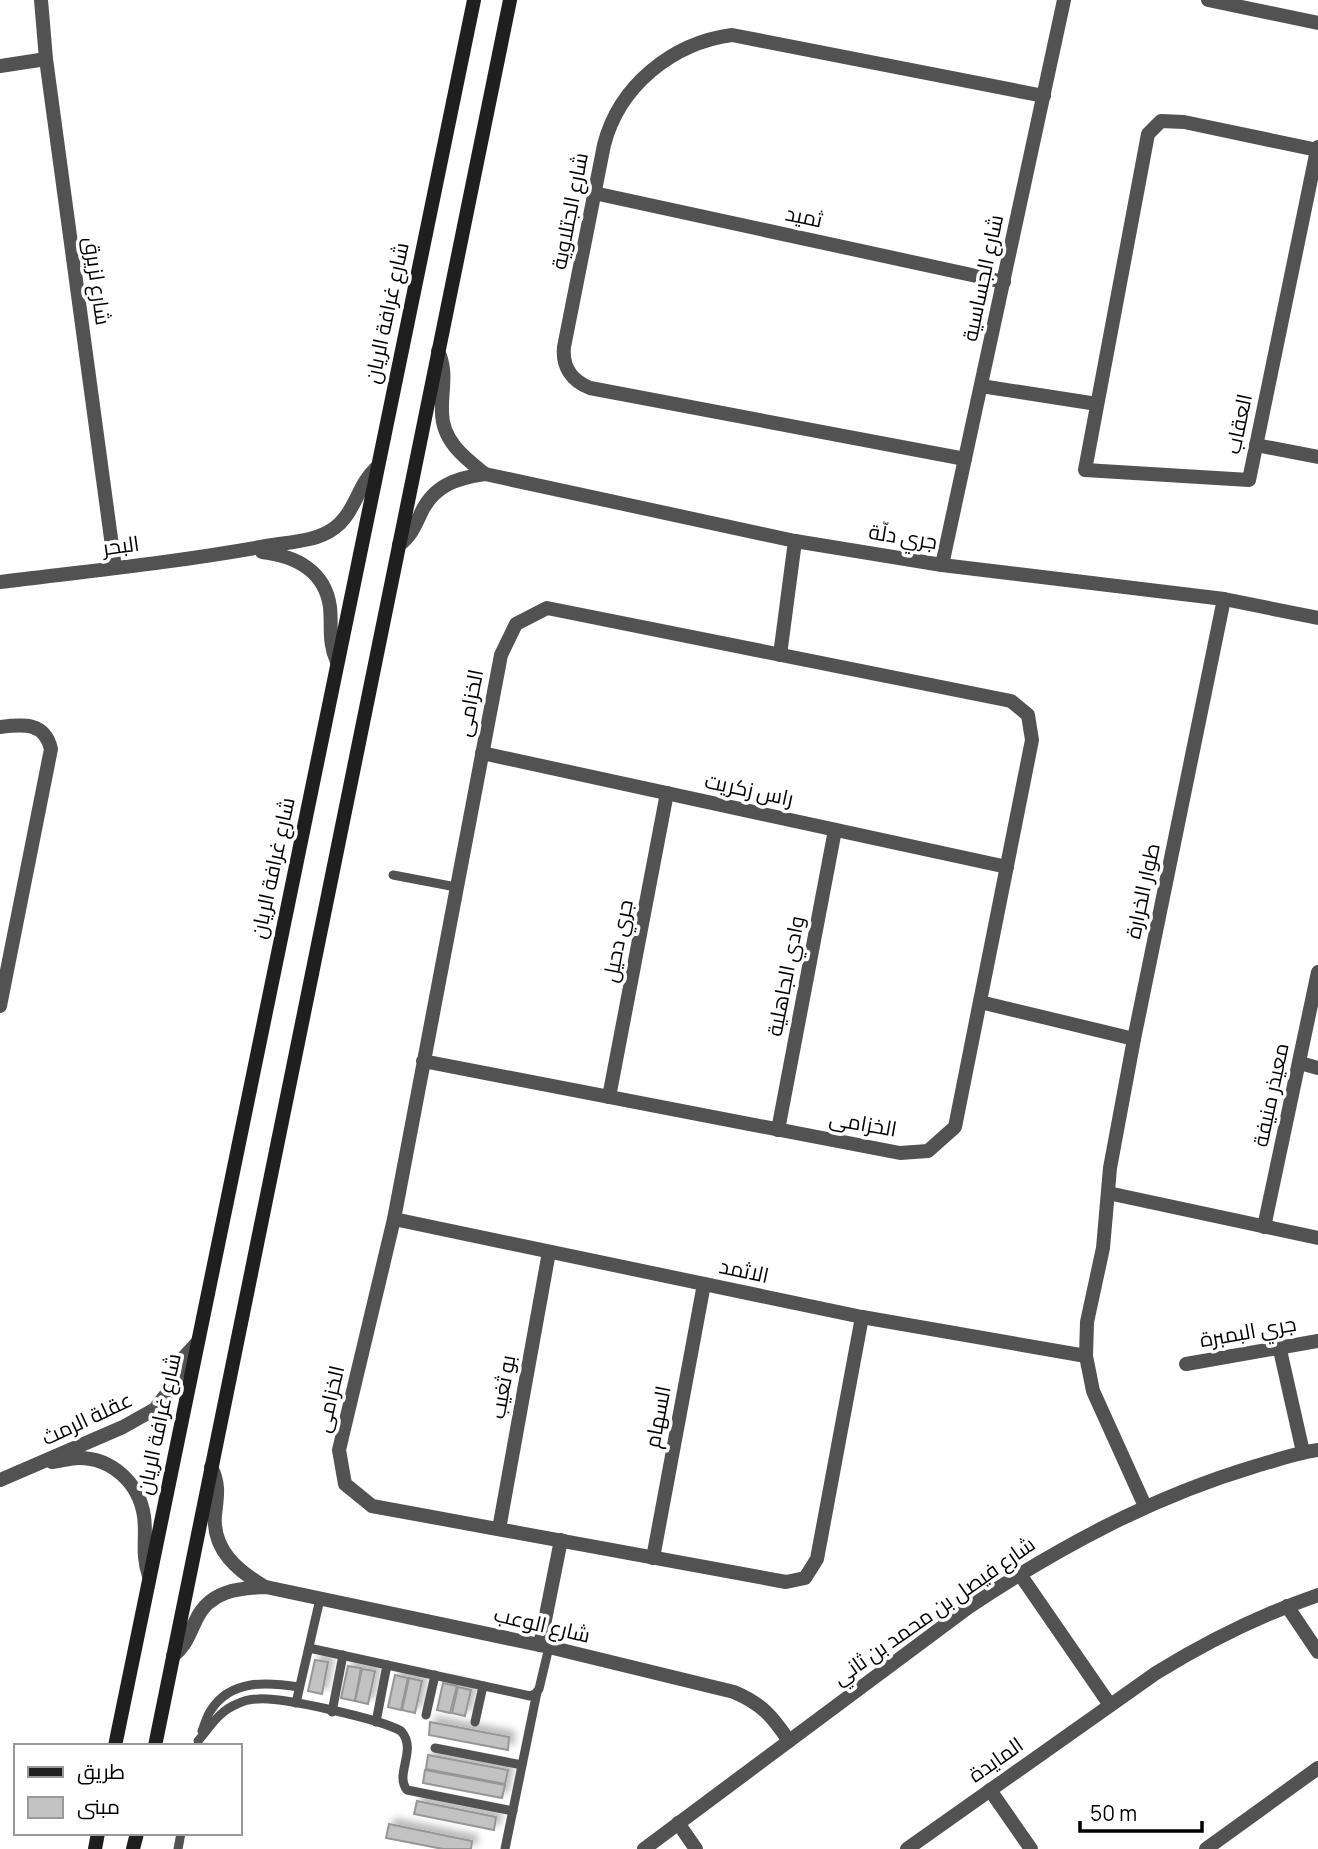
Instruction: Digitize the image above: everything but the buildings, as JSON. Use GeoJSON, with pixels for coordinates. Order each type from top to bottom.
{"type":"FeatureCollection","features":[{"type":"Feature","properties":{"kind":"main road","name":"شارع غرافة الريان"},"geometry":{"type":"LineString","coordinates":[[115,1744],[474,0]]}},
{"type":"Feature","properties":{"kind":"main road"},"geometry":{"type":"LineString","coordinates":[[155,1744],[510,0]]}},
{"type":"Feature","properties":{"kind":"street","name":"شارع لزيرق"},"geometry":{"type":"LineString","coordinates":[[41,0],[46,59],[115,568]]}},
{"type":"Feature","properties":{"kind":"street","name":"شارع الجساسية"},"geometry":{"type":"LineString","coordinates":[[942,565],[1064,0]]}},
{"type":"Feature","properties":{"kind":"street"},"geometry":{"type":"LineString","coordinates":[[1208,0],[1318,23]]}},
{"type":"Feature","properties":{"kind":"street","name":"شارع الجتلاوية"},"geometry":{"type":"LineString","coordinates":[[965,459],[590,388],[576,381],[567,369],[564,347],[594,193],[608,129],[624,99],[646,75],[686,48],[716,37],[747,36],[1044,96]]}},
{"type":"Feature","properties":{"kind":"street"},"geometry":{"type":"LineString","coordinates":[[0,66],[46,59]]}},
{"type":"Feature","properties":{"kind":"street","name":"العقاب"},"geometry":{"type":"LineString","coordinates":[[1161,121],[1184,122],[1318,148],[1302,225],[1248,480],[1085,470],[1148,134],[1161,121]]}},
{"type":"Feature","properties":{"kind":"street","name":"ثميد"},"geometry":{"type":"LineString","coordinates":[[594,193],[1004,282]]}},
{"type":"Feature","properties":{"kind":"street"},"geometry":{"type":"LineString","coordinates":[[1302,225],[1318,228]]}},
{"type":"Feature","properties":{"kind":"street","name":"جري دلّة"},"geometry":{"type":"LineString","coordinates":[[438,351],[444,371],[442,410],[445,429],[464,458],[485,474]]}},
{"type":"Feature","properties":{"kind":"street"},"geometry":{"type":"LineString","coordinates":[[981,386],[1097,404]]}},
{"type":"Feature","properties":{"kind":"street"},"geometry":{"type":"LineString","coordinates":[[1256,444],[1318,457]]}},
{"type":"Feature","properties":{"kind":"street","name":"البحر"},"geometry":{"type":"LineString","coordinates":[[0,582],[247,550],[309,539],[332,530],[351,510],[361,487],[376,468]]}},
{"type":"Feature","properties":{"kind":"street","name":"جري دلّة"},"geometry":{"type":"LineString","coordinates":[[399,545],[413,531],[425,503],[438,489],[455,480],[485,474],[795,541],[942,565],[1224,598],[1318,618]]}},
{"type":"Feature","properties":{"kind":"street"},"geometry":{"type":"LineString","coordinates":[[780,655],[795,541]]}},
{"type":"Feature","properties":{"kind":"street","name":"البحر"},"geometry":{"type":"LineString","coordinates":[[247,550],[286,555],[297,560],[319,579],[329,605],[330,640],[337,662]]}},
{"type":"Feature","properties":{"kind":"street","name":"طوار الخرارة"},"geometry":{"type":"LineString","coordinates":[[1145,1506],[1093,1391],[1086,1356],[1087,1322],[1103,1248],[1110,1168],[1134,1039],[1224,598]]}},
{"type":"Feature","properties":{"kind":"street","name":"الخزامى"},"geometry":{"type":"LineString","coordinates":[[423,1061],[900,1153],[928,1150],[956,1127],[1032,740],[1028,715],[1012,701],[547,608],[516,624],[500,655],[423,1061],[394,1219],[339,1450],[345,1484],[372,1506],[786,1583],[805,1578],[817,1559],[862,1317]]}},
{"type":"Feature","properties":{"kind":"street"},"geometry":{"type":"LineString","coordinates":[[0,727],[37,727],[49,740],[51,749],[4,963],[0,1006]]}},
{"type":"Feature","properties":{"kind":"street","name":"راس زكريت"},"geometry":{"type":"LineString","coordinates":[[482,753],[1007,867]]}},
{"type":"Feature","properties":{"kind":"street","name":"جري دحيل"},"geometry":{"type":"LineString","coordinates":[[609,1097],[667,793]]}},
{"type":"Feature","properties":{"kind":"street","name":"وادي الجاهلية"},"geometry":{"type":"LineString","coordinates":[[778,1130],[835,830]]}},
{"type":"Feature","properties":{"kind":"street","name":"معيذر منيفة"},"geometry":{"type":"LineString","coordinates":[[1264,1227],[1318,972]]}},
{"type":"Feature","properties":{"kind":"street"},"geometry":{"type":"LineString","coordinates":[[980,1002],[1134,1039]]}},
{"type":"Feature","properties":{"kind":"street"},"geometry":{"type":"LineString","coordinates":[[1300,1063],[1318,1068]]}},
{"type":"Feature","properties":{"kind":"street"},"geometry":{"type":"LineString","coordinates":[[1108,1193],[1318,1238]]}},
{"type":"Feature","properties":{"kind":"street","name":"الاثمد"},"geometry":{"type":"LineString","coordinates":[[394,1219],[862,1317],[1086,1356]]}},
{"type":"Feature","properties":{"kind":"street","name":"بو ثغيب"},"geometry":{"type":"LineString","coordinates":[[499,1529],[549,1252]]}},
{"type":"Feature","properties":{"kind":"street","name":"السهام"},"geometry":{"type":"LineString","coordinates":[[653,1558],[704,1284]]}},
{"type":"Feature","properties":{"kind":"street","name":"جري البمبرة"},"geometry":{"type":"LineString","coordinates":[[1185,1364],[1280,1350],[1318,1341]]}},
{"type":"Feature","properties":{"kind":"street","name":"عقلة الرمث"},"geometry":{"type":"LineString","coordinates":[[0,1480],[123,1427],[155,1409],[174,1384],[184,1357],[197,1343]]}},
{"type":"Feature","properties":{"kind":"street"},"geometry":{"type":"LineString","coordinates":[[1280,1350],[1303,1452]]}},
{"type":"Feature","properties":{"kind":"street","name":"شارع فيصل بن محمد بن ثاني"},"geometry":{"type":"LineString","coordinates":[[644,1849],[969,1607],[1019,1573],[1145,1506],[1225,1475],[1318,1450]]}},
{"type":"Feature","properties":{"kind":"street","name":"عقلة الرمث"},"geometry":{"type":"LineString","coordinates":[[40,1464],[78,1458],[92,1460],[106,1464],[128,1479],[143,1511],[143,1548],[149,1576]]}},
{"type":"Feature","properties":{"kind":"street","name":"شارع الوعب"},"geometry":{"type":"LineString","coordinates":[[211,1467],[218,1488],[215,1518],[223,1550],[243,1574],[266,1587]]}},
{"type":"Feature","properties":{"kind":"street"},"geometry":{"type":"LineString","coordinates":[[544,1646],[561,1540]]}},
{"type":"Feature","properties":{"kind":"street"},"geometry":{"type":"LineString","coordinates":[[1019,1573],[1110,1706]]}},
{"type":"Feature","properties":{"kind":"street","name":"شارع الوعب"},"geometry":{"type":"LineString","coordinates":[[173,1656],[186,1643],[199,1612],[215,1597],[243,1588],[266,1587],[544,1646],[734,1692],[757,1702],[774,1719],[789,1741]]}},
{"type":"Feature","properties":{"kind":"street","name":"المايدة"},"geometry":{"type":"LineString","coordinates":[[907,1849],[1198,1647],[1241,1625],[1318,1595]]}},
{"type":"Feature","properties":{"kind":"street"},"geometry":{"type":"LineString","coordinates":[[1287,1606],[1318,1652]]}},
{"type":"Feature","properties":{"kind":"street"},"geometry":{"type":"LineString","coordinates":[[1206,1849],[1318,1768]]}},
{"type":"Feature","properties":{"kind":"street"},"geometry":{"type":"LineString","coordinates":[[990,1790],[1031,1849]]}},
{"type":"Feature","properties":{"kind":"street"},"geometry":{"type":"LineString","coordinates":[[678,1823],[696,1849]]}},
{"type":"Feature","properties":{"kind":"lane"},"geometry":{"type":"LineString","coordinates":[[393,875],[456,887]]}},
{"type":"Feature","properties":{"kind":"lane"},"geometry":{"type":"LineString","coordinates":[[296,1703],[320,1599]]}},
{"type":"Feature","properties":{"kind":"lane"},"geometry":{"type":"LineString","coordinates":[[505,1849],[544,1646]]}},
{"type":"Feature","properties":{"kind":"lane"},"geometry":{"type":"LineString","coordinates":[[309,1648],[526,1695],[537,1692]]}},
{"type":"Feature","properties":{"kind":"lane"},"geometry":{"type":"LineString","coordinates":[[332,1712],[343,1655]]}},
{"type":"Feature","properties":{"kind":"lane"},"geometry":{"type":"LineString","coordinates":[[376,1722],[387,1665]]}},
{"type":"Feature","properties":{"kind":"lane"},"geometry":{"type":"LineString","coordinates":[[426,1715],[435,1675]]}},
{"type":"Feature","properties":{"kind":"lane"},"geometry":{"type":"LineString","coordinates":[[198,1743],[210,1710],[223,1697],[257,1683],[299,1687]]}},
{"type":"Feature","properties":{"kind":"lane"},"geometry":{"type":"LineString","coordinates":[[475,1722],[483,1686]]}},
{"type":"Feature","properties":{"kind":"lane"},"geometry":{"type":"LineString","coordinates":[[198,1743],[220,1713],[237,1704],[256,1699],[296,1703],[394,1727],[406,1736],[408,1752],[403,1781],[407,1790],[513,1811]]}},
{"type":"Feature","properties":{"kind":"lane"},"geometry":{"type":"LineString","coordinates":[[435,1748],[522,1765]]}}]}
